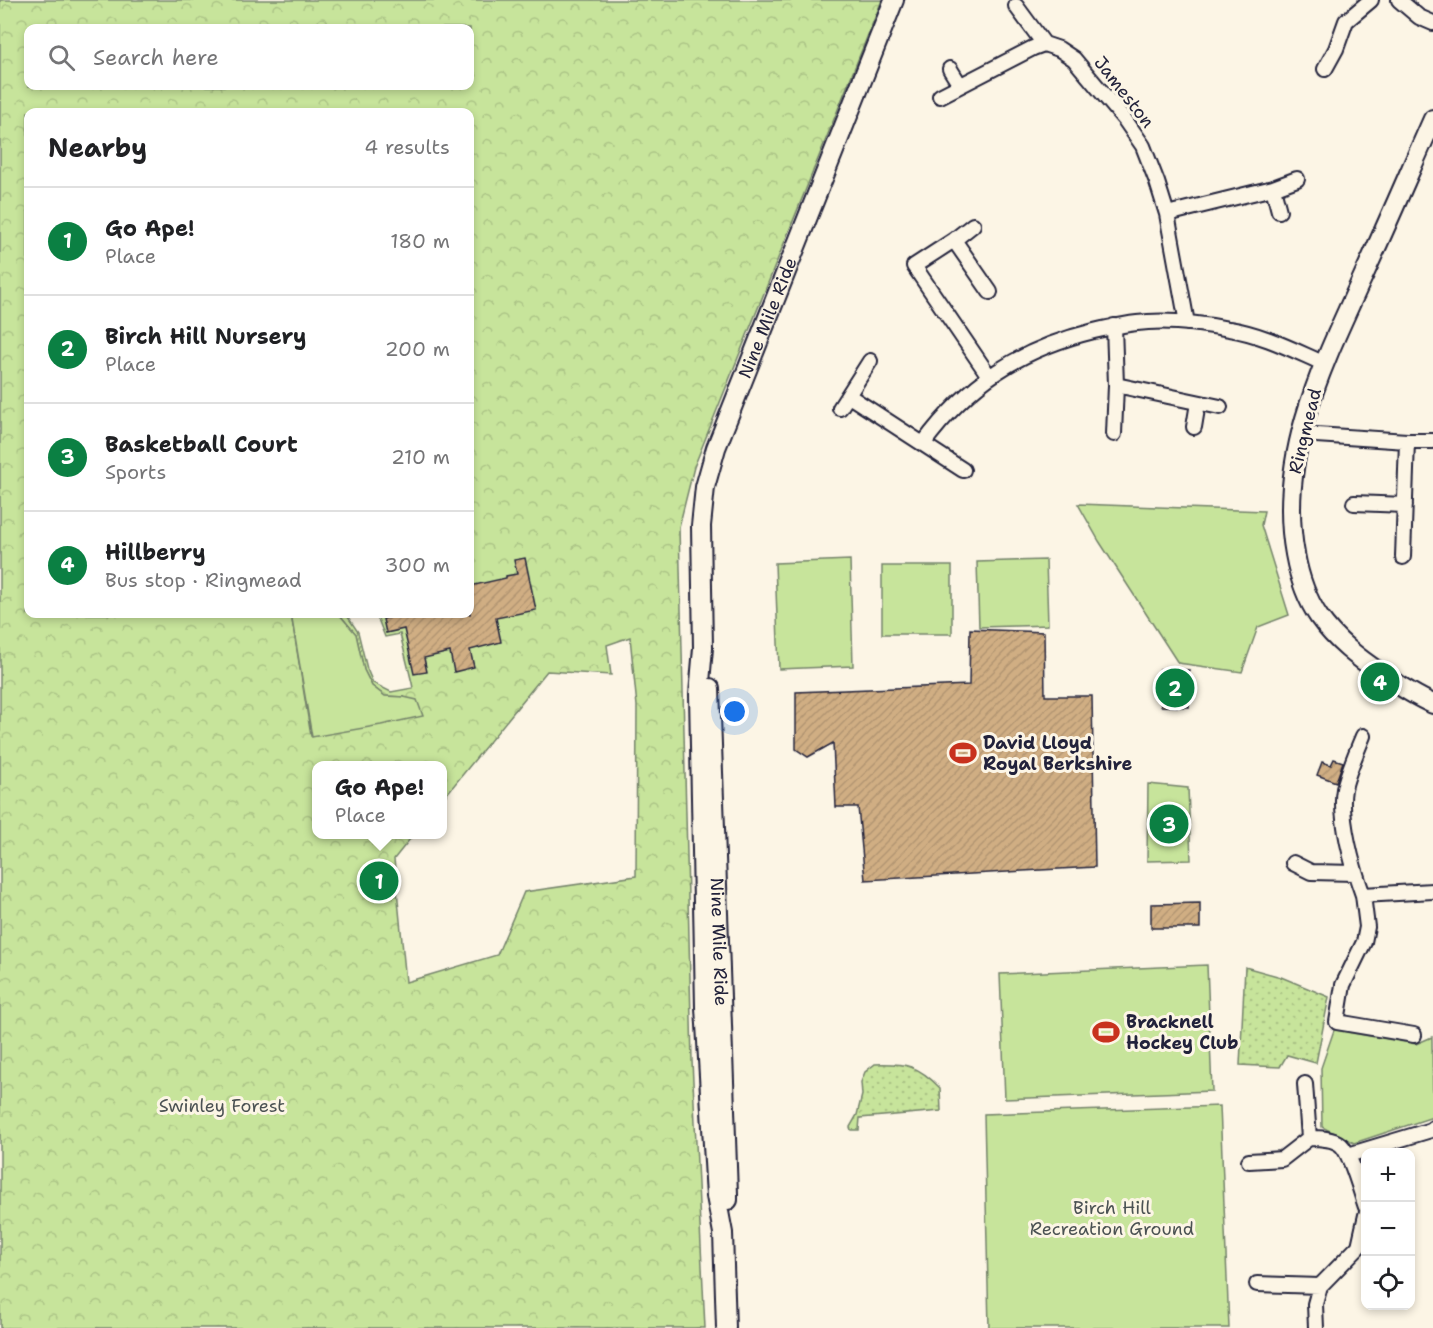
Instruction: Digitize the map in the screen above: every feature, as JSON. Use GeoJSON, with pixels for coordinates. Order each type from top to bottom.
{"type":"FeatureCollection","features":[{"type":"Feature","properties":{"kind":"main road","name":"Nine Mile Ride"},"geometry":{"type":"LineString","coordinates":[[726,1328],[723,1233],[729,1194],[711,694],[703,648],[702,501],[716,448],[894,0]]}},
{"type":"Feature","properties":{"kind":"main road","name":"Ringmead"},"geometry":{"type":"LineString","coordinates":[[1433,119],[1427,145],[1405,185],[1323,363],[1300,435],[1291,489],[1291,525],[1299,576],[1311,605],[1329,630],[1357,658],[1396,684],[1433,704]]}},
{"type":"Feature","properties":{"kind":"street"},"geometry":{"type":"LineString","coordinates":[[1325,69],[1336,49],[1346,21],[1371,0]]}},
{"type":"Feature","properties":{"kind":"street"},"geometry":{"type":"LineString","coordinates":[[1399,0],[1419,17],[1433,23]]}},
{"type":"Feature","properties":{"kind":"street","name":"Jameston"},"geometry":{"type":"LineString","coordinates":[[1016,6],[1044,44],[1059,49],[1074,59],[1125,120],[1143,146],[1167,214],[1186,323]]}},
{"type":"Feature","properties":{"kind":"street"},"geometry":{"type":"LineString","coordinates":[[940,96],[1044,44]]}},
{"type":"Feature","properties":{"kind":"street"},"geometry":{"type":"LineString","coordinates":[[950,69],[960,85]]}},
{"type":"Feature","properties":{"kind":"street"},"geometry":{"type":"LineString","coordinates":[[1167,214],[1273,188],[1297,179]]}},
{"type":"Feature","properties":{"kind":"street"},"geometry":{"type":"LineString","coordinates":[[1273,188],[1279,211]]}},
{"type":"Feature","properties":{"kind":"street"},"geometry":{"type":"LineString","coordinates":[[973,225],[914,266],[989,376]]}},
{"type":"Feature","properties":{"kind":"street"},"geometry":{"type":"LineString","coordinates":[[954,240],[990,292]]}},
{"type":"Feature","properties":{"kind":"street"},"geometry":{"type":"LineString","coordinates":[[923,444],[967,395],[989,376],[1025,355],[1066,338],[1114,326],[1148,322],[1186,323],[1232,329],[1271,340],[1323,363]]}},
{"type":"Feature","properties":{"kind":"street"},"geometry":{"type":"LineString","coordinates":[[1114,326],[1116,385],[1114,434]]}},
{"type":"Feature","properties":{"kind":"street"},"geometry":{"type":"LineString","coordinates":[[840,408],[870,361]]}},
{"type":"Feature","properties":{"kind":"street"},"geometry":{"type":"LineString","coordinates":[[1116,385],[1220,407]]}},
{"type":"Feature","properties":{"kind":"street"},"geometry":{"type":"LineString","coordinates":[[849,396],[963,470]]}},
{"type":"Feature","properties":{"kind":"street"},"geometry":{"type":"LineString","coordinates":[[1194,427],[1198,403]]}},
{"type":"Feature","properties":{"kind":"street"},"geometry":{"type":"LineString","coordinates":[[1300,435],[1433,441]]}},
{"type":"Feature","properties":{"kind":"street"},"geometry":{"type":"LineString","coordinates":[[1403,557],[1407,441]]}},
{"type":"Feature","properties":{"kind":"street"},"geometry":{"type":"LineString","coordinates":[[1354,503],[1405,505]]}},
{"type":"Feature","properties":{"kind":"street"},"geometry":{"type":"LineString","coordinates":[[1363,736],[1344,789],[1343,814],[1355,873],[1363,896],[1367,927],[1364,942],[1343,985],[1336,1022],[1414,1035]]}},
{"type":"Feature","properties":{"kind":"street"},"geometry":{"type":"LineString","coordinates":[[1293,863],[1311,872],[1355,873]]}},
{"type":"Feature","properties":{"kind":"street"},"geometry":{"type":"LineString","coordinates":[[1363,896],[1433,891]]}},
{"type":"Feature","properties":{"kind":"street"},"geometry":{"type":"LineString","coordinates":[[1305,1084],[1309,1138]]}},
{"type":"Feature","properties":{"kind":"street"},"geometry":{"type":"LineString","coordinates":[[1348,1155],[1433,1128]]}},
{"type":"Feature","properties":{"kind":"street"},"geometry":{"type":"LineString","coordinates":[[1249,1161],[1282,1159],[1309,1138],[1326,1138],[1341,1144],[1348,1155],[1363,1202]]}},
{"type":"Feature","properties":{"kind":"street"},"geometry":{"type":"LineString","coordinates":[[1316,1328],[1315,1304],[1320,1286],[1361,1248]]}},
{"type":"Feature","properties":{"kind":"street"},"geometry":{"type":"LineString","coordinates":[[1257,1284],[1320,1286]]}},
{"type":"Feature","properties":{"kind":"green space","name":"Swinley Forest"},"geometry":{"type":"Polygon","coordinates":[[[0,0],[882,0],[694,467],[679,527],[692,1061],[705,1328],[0,1328],[0,0]],[[630,637],[607,645],[611,675],[547,671],[447,794],[447,761],[312,761],[312,839],[410,839],[394,859],[406,982],[497,955],[524,892],[636,876],[637,706],[630,637]]]}},
{"type":"Feature","properties":{"kind":"green space"},"geometry":{"type":"Polygon","coordinates":[[[1078,504],[1264,511],[1261,525],[1289,615],[1258,627],[1242,672],[1178,663],[1099,541],[1078,504]]]}},
{"type":"Feature","properties":{"kind":"green space"},"geometry":{"type":"Polygon","coordinates":[[[850,560],[853,666],[779,669],[775,563],[850,560]]]}},
{"type":"Feature","properties":{"kind":"green space"},"geometry":{"type":"Polygon","coordinates":[[[1046,560],[1048,625],[979,627],[977,562],[1046,560]]]}},
{"type":"Feature","properties":{"kind":"green space"},"geometry":{"type":"Polygon","coordinates":[[[882,566],[952,566],[952,634],[882,634],[882,566]]]}},
{"type":"Feature","properties":{"kind":"green space"},"geometry":{"type":"Polygon","coordinates":[[[292,618],[342,618],[356,634],[364,670],[372,686],[385,696],[417,700],[423,716],[312,737],[292,618]]]}},
{"type":"Feature","properties":{"kind":"green space"},"geometry":{"type":"Polygon","coordinates":[[[1148,784],[1188,788],[1191,860],[1147,861],[1148,784]]]}},
{"type":"Feature","properties":{"kind":"green space","name":"Bracknell Hockey Club"},"geometry":{"type":"Polygon","coordinates":[[[1207,965],[1212,1091],[1005,1099],[1000,974],[1207,965]]]}},
{"type":"Feature","properties":{"kind":"green space"},"geometry":{"type":"Polygon","coordinates":[[[1245,967],[1281,977],[1329,997],[1316,1063],[1287,1055],[1280,1067],[1240,1065],[1245,967]]]}},
{"type":"Feature","properties":{"kind":"green space"},"geometry":{"type":"Polygon","coordinates":[[[1334,1030],[1416,1044],[1432,1037],[1433,1117],[1354,1143],[1322,1127],[1321,1068],[1334,1030]]]}},
{"type":"Feature","properties":{"kind":"green space"},"geometry":{"type":"Polygon","coordinates":[[[875,1064],[903,1065],[925,1074],[940,1088],[941,1111],[860,1118],[859,1130],[851,1130],[850,1127],[857,1115],[862,1095],[861,1082],[865,1072],[875,1064]]]}},
{"type":"Feature","properties":{"kind":"green space","name":"Birch Hill Recreation Ground"},"geometry":{"type":"Polygon","coordinates":[[[1220,1106],[1229,1328],[989,1328],[984,1114],[1220,1106]]]}},
{"type":"Feature","properties":{"kind":"building"},"geometry":{"type":"Polygon","coordinates":[[[525,558],[536,610],[496,618],[501,642],[470,650],[474,667],[454,672],[450,652],[424,658],[427,672],[414,674],[404,629],[386,633],[383,619],[474,618],[474,585],[517,574],[514,560],[525,558]]]}},
{"type":"Feature","properties":{"kind":"building","name":"David Lloyd Royal Berkshire"},"geometry":{"type":"Polygon","coordinates":[[[970,629],[1044,632],[1045,696],[1092,696],[1095,867],[865,880],[858,807],[836,807],[833,743],[808,757],[796,749],[796,692],[969,685],[970,629]]]}},
{"type":"Feature","properties":{"kind":"building"},"geometry":{"type":"Polygon","coordinates":[[[1160,669],[1189,670],[1189,707],[1161,706],[1160,669]]]}},
{"type":"Feature","properties":{"kind":"building"},"geometry":{"type":"Polygon","coordinates":[[[1334,759],[1343,762],[1336,782],[1317,775],[1322,762],[1331,765],[1334,759]]]}},
{"type":"Feature","properties":{"kind":"building"},"geometry":{"type":"Polygon","coordinates":[[[1200,903],[1200,928],[1151,928],[1151,904],[1200,903]]]}},
{"type":"Feature","properties":{"kind":"place","name":"Hillberry"},"geometry":{"type":"Point","coordinates":[1380,682]}},
{"type":"Feature","properties":{"kind":"place","name":"Birch Hill Nursery"},"geometry":{"type":"Point","coordinates":[1175,688]}},
{"type":"Feature","properties":{"kind":"place","name":"David Lloyd Royal Berkshire"},"geometry":{"type":"Point","coordinates":[963,753]}},
{"type":"Feature","properties":{"kind":"place","name":"Basketball Court"},"geometry":{"type":"Point","coordinates":[1169,824]}},
{"type":"Feature","properties":{"kind":"place","name":"Go Ape!"},"geometry":{"type":"Point","coordinates":[379,881]}},
{"type":"Feature","properties":{"kind":"place","name":"Bracknell Hockey Club"},"geometry":{"type":"Point","coordinates":[1106,1032]}}]}
